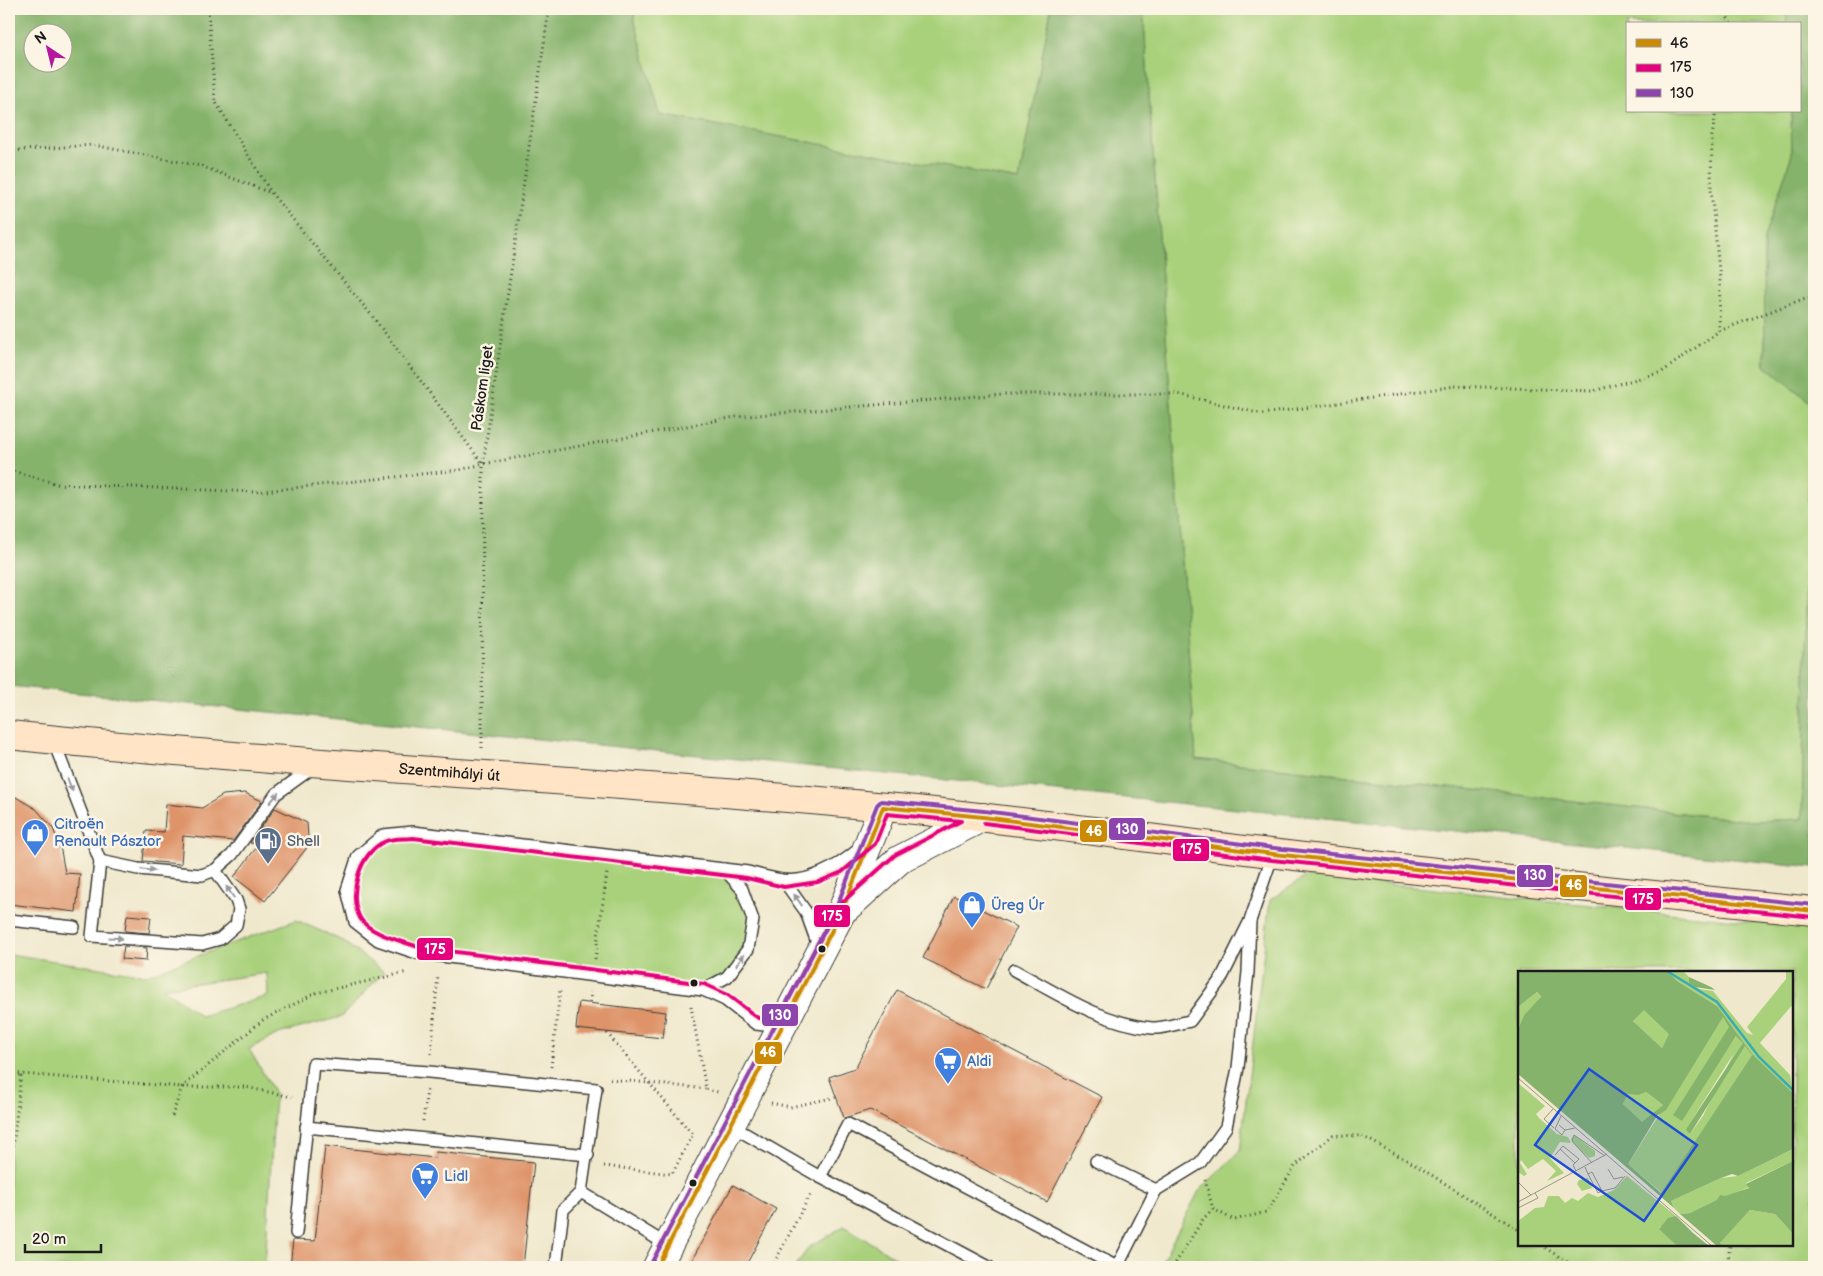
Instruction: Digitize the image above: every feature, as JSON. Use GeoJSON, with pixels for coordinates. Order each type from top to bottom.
{"type":"FeatureCollection","features":[{"type":"Feature","properties":{"kind":"main road","name":"Szentmihályi út"},"geometry":{"type":"LineString","coordinates":[[9,735],[319,764],[482,774],[883,807],[983,817],[1272,854],[1814,911]]}},
{"type":"Feature","properties":{"kind":"street"},"geometry":{"type":"LineString","coordinates":[[663,1256],[821,954],[842,911],[883,807]]}},
{"type":"Feature","properties":{"kind":"street"},"geometry":{"type":"LineString","coordinates":[[842,911],[899,860],[983,817]]}},
{"type":"Feature","properties":{"kind":"lane"},"geometry":{"type":"LineString","coordinates":[[53,740],[100,861],[92,936],[202,944],[220,939],[236,925],[239,909],[236,900],[215,870]]}},
{"type":"Feature","properties":{"kind":"lane"},"geometry":{"type":"LineString","coordinates":[[100,861],[138,869],[202,876],[215,870],[232,855],[276,794],[319,764]]}},
{"type":"Feature","properties":{"kind":"lane"},"geometry":{"type":"LineString","coordinates":[[782,1027],[756,1024],[725,1000],[703,990],[417,953],[378,940],[355,922],[347,890],[358,856],[382,835],[413,832],[724,869],[784,881],[816,876],[840,866],[870,840]]}},
{"type":"Feature","properties":{"kind":"lane"},"geometry":{"type":"LineString","coordinates":[[1014,970],[1073,1001],[1113,1019],[1153,1028],[1190,1021],[1221,979],[1250,921],[1272,854]]}},
{"type":"Feature","properties":{"kind":"lane"},"geometry":{"type":"LineString","coordinates":[[703,990],[727,978],[748,949],[753,920],[742,889],[724,869]]}},
{"type":"Feature","properties":{"kind":"lane"},"geometry":{"type":"LineString","coordinates":[[784,881],[806,912],[821,954]]}},
{"type":"Feature","properties":{"kind":"lane"},"geometry":{"type":"LineString","coordinates":[[9,920],[74,927]]}},
{"type":"Feature","properties":{"kind":"lane"},"geometry":{"type":"LineString","coordinates":[[820,1177],[848,1124],[1117,1267],[1156,1190],[1200,1162],[1226,1127],[1239,1059],[1248,972],[1250,921]]}},
{"type":"Feature","properties":{"kind":"lane"},"geometry":{"type":"LineString","coordinates":[[756,1024],[766,1057]]}},
{"type":"Feature","properties":{"kind":"lane"},"geometry":{"type":"LineString","coordinates":[[296,1233],[314,1064],[596,1089],[581,1192],[562,1210],[556,1267]]}},
{"type":"Feature","properties":{"kind":"lane"},"geometry":{"type":"LineString","coordinates":[[730,1125],[820,1177],[989,1267]]}},
{"type":"Feature","properties":{"kind":"lane"},"geometry":{"type":"LineString","coordinates":[[306,1128],[587,1160]]}},
{"type":"Feature","properties":{"kind":"lane"},"geometry":{"type":"LineString","coordinates":[[1096,1161],[1156,1190]]}},
{"type":"Feature","properties":{"kind":"lane"},"geometry":{"type":"LineString","coordinates":[[581,1192],[663,1256]]}},
{"type":"Feature","properties":{"kind":"path"},"geometry":{"type":"LineString","coordinates":[[208,9],[215,101],[272,194],[373,317],[483,464]]}},
{"type":"Feature","properties":{"kind":"path","name":"Páskom liget"},"geometry":{"type":"LineString","coordinates":[[482,774],[483,464],[549,9]]}},
{"type":"Feature","properties":{"kind":"path"},"geometry":{"type":"LineString","coordinates":[[1724,9],[1730,22]]}},
{"type":"Feature","properties":{"kind":"path"},"geometry":{"type":"LineString","coordinates":[[1716,112],[1712,136],[1711,190],[1720,280],[1719,331]]}},
{"type":"Feature","properties":{"kind":"path"},"geometry":{"type":"LineString","coordinates":[[9,151],[93,145],[200,166],[272,194]]}},
{"type":"Feature","properties":{"kind":"path"},"geometry":{"type":"LineString","coordinates":[[9,470],[58,484],[255,492],[459,470],[735,417],[1002,394],[1178,394],[1262,414],[1455,386],[1593,391],[1662,372],[1719,331],[1808,297],[1814,298]]}},
{"type":"Feature","properties":{"kind":"path"},"geometry":{"type":"LineString","coordinates":[[594,966],[609,855]]}},
{"type":"Feature","properties":{"kind":"path"},"geometry":{"type":"LineString","coordinates":[[172,1116],[182,1087],[263,1020],[316,993],[408,972]]}},
{"type":"Feature","properties":{"kind":"path"},"geometry":{"type":"LineString","coordinates":[[590,1002],[592,984]]}},
{"type":"Feature","properties":{"kind":"path"},"geometry":{"type":"LineString","coordinates":[[550,1084],[560,990]]}},
{"type":"Feature","properties":{"kind":"path"},"geometry":{"type":"LineString","coordinates":[[691,1006],[706,1089]]}},
{"type":"Feature","properties":{"kind":"path"},"geometry":{"type":"LineString","coordinates":[[607,1033],[693,1135]]}},
{"type":"Feature","properties":{"kind":"path"},"geometry":{"type":"LineString","coordinates":[[9,1072],[182,1087],[245,1087],[269,1091],[309,1102]]}},
{"type":"Feature","properties":{"kind":"path"},"geometry":{"type":"LineString","coordinates":[[9,1186],[21,1074]]}},
{"type":"Feature","properties":{"kind":"path"},"geometry":{"type":"LineString","coordinates":[[596,1089],[611,1079],[706,1089],[790,1107],[836,1097]]}},
{"type":"Feature","properties":{"kind":"path"},"geometry":{"type":"LineString","coordinates":[[712,1100],[717,1092]]}},
{"type":"Feature","properties":{"kind":"path"},"geometry":{"type":"LineString","coordinates":[[587,1160],[672,1174],[698,1126]]}},
{"type":"Feature","properties":{"kind":"path"},"geometry":{"type":"LineString","coordinates":[[1200,1162],[1212,1209],[1234,1220],[1267,1212],[1295,1166],[1333,1135],[1362,1136],[1414,1164],[1518,1229]]}},
{"type":"Feature","properties":{"kind":"path"},"geometry":{"type":"LineString","coordinates":[[772,1267],[820,1177]]}},
{"type":"Feature","properties":{"kind":"path"},"geometry":{"type":"LineString","coordinates":[[1173,1267],[1203,1219],[1212,1209]]}},
{"type":"Feature","properties":{"kind":"path"},"geometry":{"type":"LineString","coordinates":[[1543,1246],[1575,1267]]}},
{"type":"Feature","properties":{"kind":"path"},"geometry":{"type":"LineString","coordinates":[[1727,1267],[1730,1246]]}},
{"type":"Feature","properties":{"kind":"green space"},"geometry":{"type":"Polygon","coordinates":[[[9,9],[635,9],[634,18],[660,115],[1019,180],[1051,9],[1143,9],[1196,759],[1753,821],[1802,819],[1810,402],[1765,365],[1764,238],[1792,154],[1791,112],[1800,112],[1800,22],[1787,22],[1786,9],[1814,9],[1814,867],[9,686],[9,9]]]}},
{"type":"Feature","properties":{"kind":"green space"},"geometry":{"type":"Polygon","coordinates":[[[635,9],[1051,9],[1019,180],[660,115],[634,18],[635,9]]]}},
{"type":"Feature","properties":{"kind":"green space"},"geometry":{"type":"Polygon","coordinates":[[[1143,9],[1786,9],[1787,22],[1626,22],[1626,112],[1791,112],[1792,154],[1764,238],[1765,364],[1810,402],[1802,819],[1753,821],[1196,759],[1143,9]]]}},
{"type":"Feature","properties":{"kind":"green space"},"geometry":{"type":"Polygon","coordinates":[[[413,832],[724,869],[753,920],[748,949],[727,977],[703,990],[417,953],[378,940],[355,922],[347,890],[358,856],[383,835],[413,832]]]}},
{"type":"Feature","properties":{"kind":"green space"},"geometry":{"type":"Polygon","coordinates":[[[1307,876],[1814,928],[1814,1267],[1159,1267],[1199,1191],[1240,1151],[1270,900],[1307,876]]]}},
{"type":"Feature","properties":{"kind":"green space"},"geometry":{"type":"Polygon","coordinates":[[[296,920],[341,940],[384,972],[341,1017],[278,1034],[249,1049],[275,1093],[265,1267],[9,1267],[9,954],[146,975],[296,920]],[[267,973],[163,988],[201,1016],[268,996],[267,973]]]}},
{"type":"Feature","properties":{"kind":"green space"},"geometry":{"type":"Polygon","coordinates":[[[844,1226],[910,1267],[795,1267],[809,1247],[844,1226]]]}},
{"type":"Feature","properties":{"kind":"building","name":"Citroën Renault Pásztor"},"geometry":{"type":"Polygon","coordinates":[[[9,793],[36,809],[53,828],[61,851],[65,873],[80,874],[76,912],[9,904],[9,793]]]}},
{"type":"Feature","properties":{"kind":"building"},"geometry":{"type":"Polygon","coordinates":[[[245,793],[262,801],[233,841],[183,836],[181,864],[143,861],[146,831],[164,832],[166,804],[202,808],[223,795],[245,793]]]}},
{"type":"Feature","properties":{"kind":"building","name":"Shell"},"geometry":{"type":"Polygon","coordinates":[[[275,808],[307,823],[308,837],[313,840],[265,901],[234,877],[259,844],[250,843],[275,808]]]}},
{"type":"Feature","properties":{"kind":"building"},"geometry":{"type":"Polygon","coordinates":[[[954,896],[1017,927],[986,989],[923,958],[954,896]]]}},
{"type":"Feature","properties":{"kind":"building"},"geometry":{"type":"Polygon","coordinates":[[[127,915],[151,917],[149,933],[125,931],[127,915]]]}},
{"type":"Feature","properties":{"kind":"building"},"geometry":{"type":"Polygon","coordinates":[[[124,946],[147,948],[146,961],[122,959],[124,946]]]}},
{"type":"Feature","properties":{"kind":"building"},"geometry":{"type":"Polygon","coordinates":[[[897,990],[1102,1097],[1047,1202],[870,1110],[844,1118],[829,1077],[855,1068],[897,990]]]}},
{"type":"Feature","properties":{"kind":"building"},"geometry":{"type":"Polygon","coordinates":[[[579,1002],[666,1012],[663,1038],[576,1029],[579,1002]]]}},
{"type":"Feature","properties":{"kind":"building","name":"Lidl"},"geometry":{"type":"Polygon","coordinates":[[[325,1146],[435,1158],[436,1152],[534,1162],[523,1267],[290,1267],[293,1240],[315,1241],[325,1146]]]}},
{"type":"Feature","properties":{"kind":"building"},"geometry":{"type":"Polygon","coordinates":[[[733,1185],[776,1209],[745,1267],[688,1267],[733,1185]]]}},
{"type":"Feature","properties":{"kind":"transit line","name":"130"},"geometry":{"type":"LineString","coordinates":[[651,1264],[836,908],[877,805],[881,801],[984,811],[1274,848],[1814,905]]}},
{"type":"Feature","properties":{"kind":"transit line","name":"46"},"geometry":{"type":"LineString","coordinates":[[657,1267],[842,911],[883,807],[983,817],[1273,854],[1814,911]]}},
{"type":"Feature","properties":{"kind":"transit line","name":"175"},"geometry":{"type":"LineString","coordinates":[[887,814],[961,821],[895,855],[837,907],[778,1020],[758,1018],[728,995],[704,984],[418,947],[378,933],[364,924],[356,908],[356,886],[358,874],[363,863],[377,846],[392,839],[413,838],[747,878],[784,887],[818,882],[842,872],[875,844],[887,814]]}},
{"type":"Feature","properties":{"kind":"transit line","name":"175"},"geometry":{"type":"LineString","coordinates":[[984,823],[1272,860],[1813,917]]}},
{"type":"Feature","properties":{"kind":"place","name":"Citroën Renault Pásztor"},"geometry":{"type":"Point","coordinates":[35,857]}},
{"type":"Feature","properties":{"kind":"place","name":"Shell"},"geometry":{"type":"Point","coordinates":[268,865]}},
{"type":"Feature","properties":{"kind":"place","name":"Üreg Úr"},"geometry":{"type":"Point","coordinates":[972,929]}},
{"type":"Feature","properties":{"kind":"place","name":"Aldi"},"geometry":{"type":"Point","coordinates":[948,1085]}},
{"type":"Feature","properties":{"kind":"place","name":"Lidl"},"geometry":{"type":"Point","coordinates":[425,1200]}}]}
